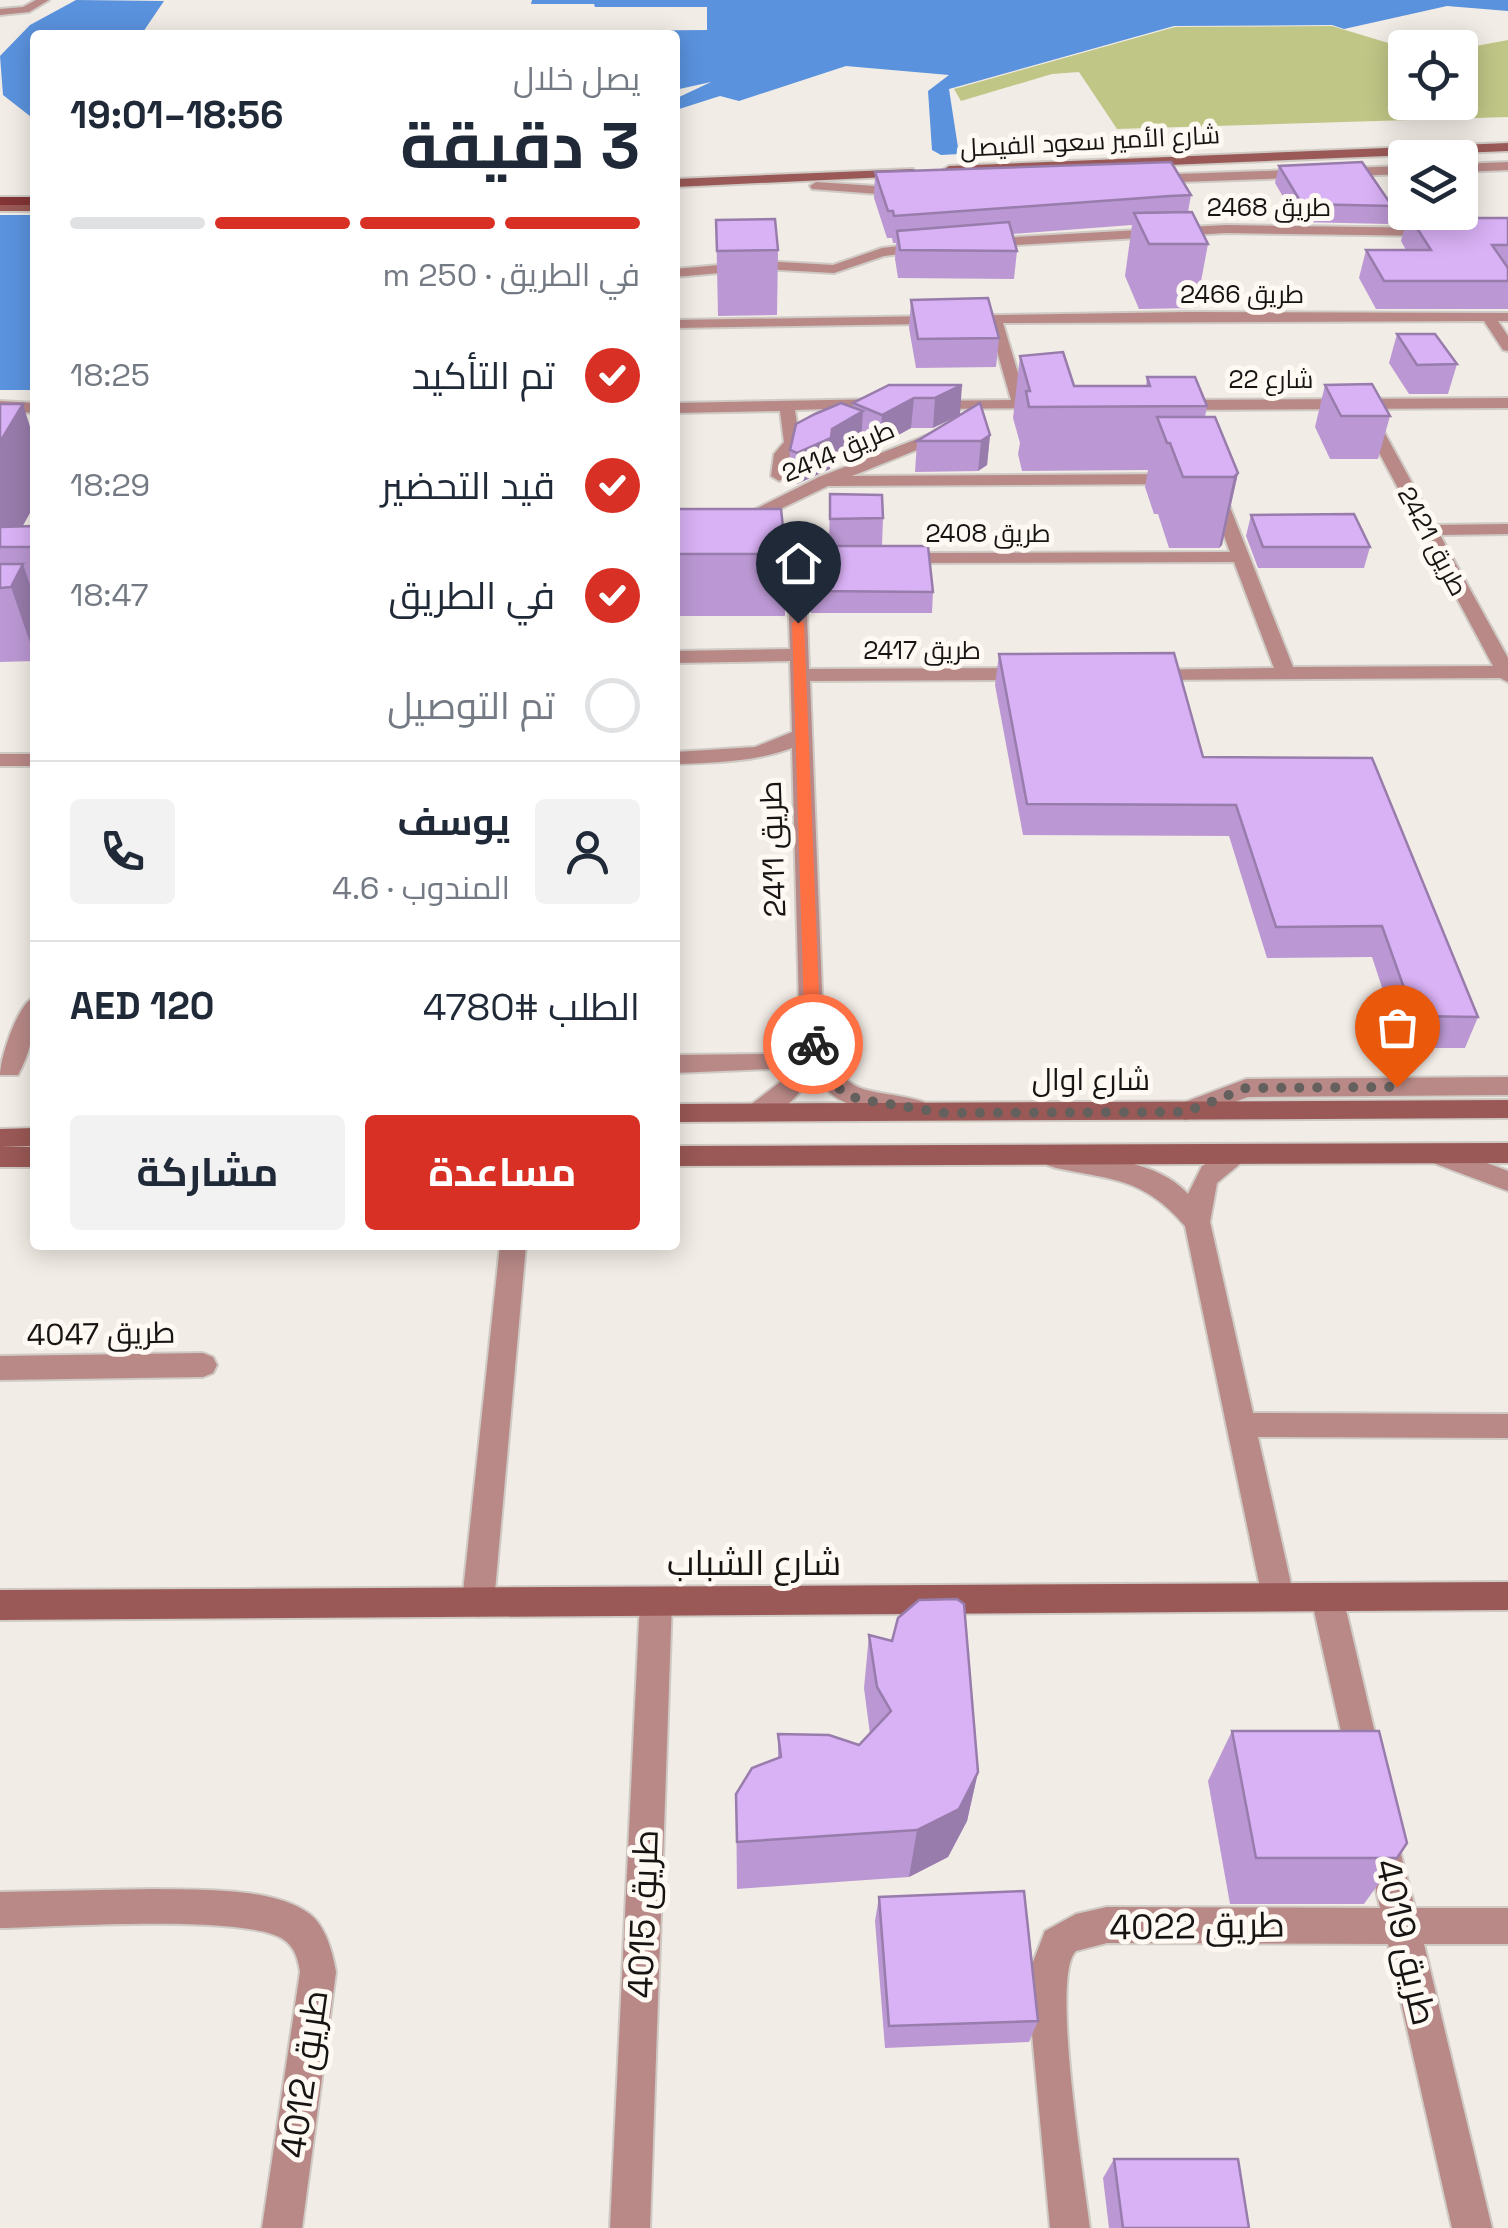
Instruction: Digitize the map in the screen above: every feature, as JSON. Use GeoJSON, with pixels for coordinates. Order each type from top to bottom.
{"type":"FeatureCollection","features":[{"type":"Feature","properties":{"kind":"street"},"geometry":{"type":"LineString","coordinates":[[0,12],[25,10],[44,0]]}},
{"type":"Feature","properties":{"kind":"street","name":"شارع الأمير سعود الفيصل"},"geometry":{"type":"LineString","coordinates":[[680,184],[1112,161],[1508,146]]}},
{"type":"Feature","properties":{"kind":"street"},"geometry":{"type":"LineString","coordinates":[[1478,156],[1508,155]]}},
{"type":"Feature","properties":{"kind":"street","name":"شارع الأمير سعود الفيصل"},"geometry":{"type":"LineString","coordinates":[[934,180],[1388,160]]}},
{"type":"Feature","properties":{"kind":"street"},"geometry":{"type":"LineString","coordinates":[[1478,167],[1508,166]]}},
{"type":"Feature","properties":{"kind":"street"},"geometry":{"type":"LineString","coordinates":[[1140,180],[1388,171]]}},
{"type":"Feature","properties":{"kind":"street"},"geometry":{"type":"LineString","coordinates":[[680,195],[816,186],[858,192],[915,186]]}},
{"type":"Feature","properties":{"kind":"street"},"geometry":{"type":"LineString","coordinates":[[0,192],[30,192]]}},
{"type":"Feature","properties":{"kind":"street"},"geometry":{"type":"LineString","coordinates":[[0,204],[30,204]]}},
{"type":"Feature","properties":{"kind":"street","name":"طريق 2468"},"geometry":{"type":"LineString","coordinates":[[971,244],[1226,229],[1448,232]]}},
{"type":"Feature","properties":{"kind":"street"},"geometry":{"type":"LineString","coordinates":[[680,273],[750,266],[834,269],[882,252],[934,247]]}},
{"type":"Feature","properties":{"kind":"street"},"geometry":{"type":"LineString","coordinates":[[1488,317],[1508,346]]}},
{"type":"Feature","properties":{"kind":"street","name":"طريق 2466"},"geometry":{"type":"LineString","coordinates":[[680,324],[1508,317]]}},
{"type":"Feature","properties":{"kind":"street"},"geometry":{"type":"LineString","coordinates":[[995,320],[1020,404]]}},
{"type":"Feature","properties":{"kind":"street","name":"شارع 22"},"geometry":{"type":"LineString","coordinates":[[1148,405],[1508,403]]}},
{"type":"Feature","properties":{"kind":"street","name":"طريق 2414"},"geometry":{"type":"LineString","coordinates":[[720,531],[825,482],[980,419],[982,404]]}},
{"type":"Feature","properties":{"kind":"street","name":"طريق 2421"},"geometry":{"type":"LineString","coordinates":[[1361,404],[1507,674]]}},
{"type":"Feature","properties":{"kind":"street"},"geometry":{"type":"LineString","coordinates":[[779,476],[779,460],[793,442],[845,424],[868,405]]}},
{"type":"Feature","properties":{"kind":"street"},"geometry":{"type":"LineString","coordinates":[[680,408],[1075,405]]}},
{"type":"Feature","properties":{"kind":"street"},"geometry":{"type":"LineString","coordinates":[[1182,405],[1190,423]]}},
{"type":"Feature","properties":{"kind":"street"},"geometry":{"type":"LineString","coordinates":[[0,406],[30,408]]}},
{"type":"Feature","properties":{"kind":"street"},"geometry":{"type":"LineString","coordinates":[[787,406],[793,442]]}},
{"type":"Feature","properties":{"kind":"street"},"geometry":{"type":"LineString","coordinates":[[825,482],[1201,478],[1241,557],[1286,674]]}},
{"type":"Feature","properties":{"kind":"street"},"geometry":{"type":"LineString","coordinates":[[1426,530],[1508,529]]}},
{"type":"Feature","properties":{"kind":"street","name":"طريق 2408"},"geometry":{"type":"LineString","coordinates":[[873,558],[1241,557]]}},
{"type":"Feature","properties":{"kind":"street","name":"طريق 2411"},"geometry":{"type":"LineString","coordinates":[[796,558],[812,1040],[822,1072],[843,1092],[858,1099],[944,1113]]}},
{"type":"Feature","properties":{"kind":"street"},"geometry":{"type":"LineString","coordinates":[[680,657],[799,666]]}},
{"type":"Feature","properties":{"kind":"street","name":"طريق 2417"},"geometry":{"type":"LineString","coordinates":[[799,666],[1054,674]]}},
{"type":"Feature","properties":{"kind":"street"},"geometry":{"type":"LineString","coordinates":[[1123,674],[1507,674]]}},
{"type":"Feature","properties":{"kind":"street"},"geometry":{"type":"LineString","coordinates":[[680,758],[775,750],[801,736]]}},
{"type":"Feature","properties":{"kind":"street"},"geometry":{"type":"LineString","coordinates":[[707,758],[803,771]]}},
{"type":"Feature","properties":{"kind":"street"},"geometry":{"type":"LineString","coordinates":[[0,760],[30,760]]}},
{"type":"Feature","properties":{"kind":"street"},"geometry":{"type":"LineString","coordinates":[[30,1016],[4,1069],[30,1069]]}},
{"type":"Feature","properties":{"kind":"street","name":"طريق 2411"},"geometry":{"type":"LineString","coordinates":[[752,1112],[774,1104],[795,1086],[812,1040]]}},
{"type":"Feature","properties":{"kind":"street"},"geometry":{"type":"LineString","coordinates":[[680,1064],[763,1063]]}},
{"type":"Feature","properties":{"kind":"street"},"geometry":{"type":"LineString","coordinates":[[1186,1112],[1246,1088],[1508,1086]]}},
{"type":"Feature","properties":{"kind":"street","name":"شارع اوال"},"geometry":{"type":"LineString","coordinates":[[680,1113],[1508,1109]]}},
{"type":"Feature","properties":{"kind":"street"},"geometry":{"type":"LineString","coordinates":[[0,1121],[30,1121]]}},
{"type":"Feature","properties":{"kind":"street"},"geometry":{"type":"LineString","coordinates":[[0,1138],[30,1137]]}},
{"type":"Feature","properties":{"kind":"street"},"geometry":{"type":"LineString","coordinates":[[680,1156],[1508,1153]]}},
{"type":"Feature","properties":{"kind":"street"},"geometry":{"type":"LineString","coordinates":[[1240,1154],[1214,1166],[1205,1180],[1197,1222],[1278,1597]]}},
{"type":"Feature","properties":{"kind":"street"},"geometry":{"type":"LineString","coordinates":[[1438,1154],[1508,1181]]}},
{"type":"Feature","properties":{"kind":"street"},"geometry":{"type":"LineString","coordinates":[[0,1156],[30,1156]]}},
{"type":"Feature","properties":{"kind":"street"},"geometry":{"type":"LineString","coordinates":[[1041,1156],[1147,1178],[1172,1192],[1197,1222]]}},
{"type":"Feature","properties":{"kind":"street"},"geometry":{"type":"LineString","coordinates":[[478,1602],[513,1250]]}},
{"type":"Feature","properties":{"kind":"street","name":"طريق 4047"},"geometry":{"type":"LineString","coordinates":[[0,1368],[203,1365]]}},
{"type":"Feature","properties":{"kind":"street"},"geometry":{"type":"LineString","coordinates":[[1239,1425],[1508,1426]]}},
{"type":"Feature","properties":{"kind":"street","name":"شارع الشباب"},"geometry":{"type":"LineString","coordinates":[[0,1605],[1508,1596]]}},
{"type":"Feature","properties":{"kind":"street","name":"طريق 4019"},"geometry":{"type":"LineString","coordinates":[[1327,1597],[1472,2228]]}},
{"type":"Feature","properties":{"kind":"street","name":"طريق 4015"},"geometry":{"type":"LineString","coordinates":[[630,2228],[656,1601]]}},
{"type":"Feature","properties":{"kind":"street","name":"طريق 4012"},"geometry":{"type":"LineString","coordinates":[[0,1910],[234,1909],[275,1916],[306,1936],[314,1949],[318,1972],[282,2228]]}},
{"type":"Feature","properties":{"kind":"street","name":"طريق 4022"},"geometry":{"type":"LineString","coordinates":[[1070,2228],[1046,1988],[1054,1948],[1066,1936],[1107,1925],[1508,1926]]}},
{"type":"Feature","properties":{"kind":"green space"},"geometry":{"type":"Polygon","coordinates":[[[1332,26],[1388,43],[1388,120],[1410,120],[1117,129],[1079,72],[1052,74],[961,101],[954,89],[1175,27],[1332,26]]]}},
{"type":"Feature","properties":{"kind":"green space"},"geometry":{"type":"Polygon","coordinates":[[[1508,40],[1508,117],[1478,118],[1478,46],[1508,40]]]}},
{"type":"Feature","properties":{"kind":"water"},"geometry":{"type":"Polygon","coordinates":[[[76,0],[164,1],[144,30],[30,30],[30,116],[3,95],[0,56],[30,25],[76,0]]]}},
{"type":"Feature","properties":{"kind":"water"},"geometry":{"type":"Polygon","coordinates":[[[532,0],[1508,0],[1508,11],[1447,6],[1344,29],[1332,25],[1174,26],[949,89],[959,154],[941,155],[932,150],[928,91],[949,75],[846,66],[739,101],[720,96],[680,109],[680,97],[711,82],[680,89],[680,30],[707,30],[707,7],[531,4],[532,0]]]}},
{"type":"Feature","properties":{"kind":"water"},"geometry":{"type":"Polygon","coordinates":[[[0,215],[30,215],[30,390],[0,390],[0,215]]]}},
{"type":"Feature","properties":{"kind":"building"},"geometry":{"type":"Polygon","coordinates":[[[1171,162],[1191,195],[894,216],[893,211],[888,211],[875,172],[1171,162]]]}},
{"type":"Feature","properties":{"kind":"building"},"geometry":{"type":"Polygon","coordinates":[[[1362,162],[1388,206],[1302,204],[1279,166],[1362,162]]]}},
{"type":"Feature","properties":{"kind":"building"},"geometry":{"type":"Polygon","coordinates":[[[1192,212],[1208,244],[1149,244],[1134,213],[1192,212]]]}},
{"type":"Feature","properties":{"kind":"building"},"geometry":{"type":"Polygon","coordinates":[[[1478,218],[1508,218],[1508,245],[1492,245],[1508,268],[1508,281],[1384,281],[1366,250],[1431,250],[1418,230],[1478,230],[1478,218]]]}},
{"type":"Feature","properties":{"kind":"building"},"geometry":{"type":"Polygon","coordinates":[[[775,219],[778,250],[717,251],[716,220],[775,219]]]}},
{"type":"Feature","properties":{"kind":"building"},"geometry":{"type":"Polygon","coordinates":[[[1009,222],[1017,251],[900,250],[897,231],[1009,222]]]}},
{"type":"Feature","properties":{"kind":"building"},"geometry":{"type":"Polygon","coordinates":[[[988,298],[999,338],[918,339],[911,300],[988,298]]]}},
{"type":"Feature","properties":{"kind":"building"},"geometry":{"type":"Polygon","coordinates":[[[1397,334],[1435,334],[1457,364],[1417,365],[1397,334]]]}},
{"type":"Feature","properties":{"kind":"building"},"geometry":{"type":"Polygon","coordinates":[[[1063,352],[1074,386],[1150,386],[1147,377],[1195,377],[1207,406],[1029,407],[1026,391],[1030,391],[1020,356],[1063,352]]]}},
{"type":"Feature","properties":{"kind":"building"},"geometry":{"type":"Polygon","coordinates":[[[1372,384],[1390,416],[1341,416],[1325,385],[1372,384]]]}},
{"type":"Feature","properties":{"kind":"building"},"geometry":{"type":"Polygon","coordinates":[[[889,385],[962,385],[935,398],[914,398],[882,415],[853,403],[889,385]]]}},
{"type":"Feature","properties":{"kind":"building"},"geometry":{"type":"Polygon","coordinates":[[[841,403],[863,411],[832,429],[831,438],[797,453],[790,450],[796,424],[841,403]]]}},
{"type":"Feature","properties":{"kind":"building"},"geometry":{"type":"Polygon","coordinates":[[[980,403],[990,435],[981,441],[917,441],[980,403]]]}},
{"type":"Feature","properties":{"kind":"building"},"geometry":{"type":"Polygon","coordinates":[[[0,404],[23,404],[0,442],[0,404]]]}},
{"type":"Feature","properties":{"kind":"building"},"geometry":{"type":"Polygon","coordinates":[[[1157,417],[1215,417],[1238,473],[1234,477],[1183,477],[1157,417]]]}},
{"type":"Feature","properties":{"kind":"building"},"geometry":{"type":"Polygon","coordinates":[[[830,494],[882,495],[883,518],[830,519],[830,494]]]}},
{"type":"Feature","properties":{"kind":"building"},"geometry":{"type":"Polygon","coordinates":[[[680,509],[781,509],[786,554],[680,554],[680,509]]]}},
{"type":"Feature","properties":{"kind":"building"},"geometry":{"type":"Polygon","coordinates":[[[1354,514],[1370,547],[1263,547],[1251,515],[1354,514]]]}},
{"type":"Feature","properties":{"kind":"building"},"geometry":{"type":"Polygon","coordinates":[[[30,526],[30,547],[0,547],[0,527],[30,526]]]}},
{"type":"Feature","properties":{"kind":"building"},"geometry":{"type":"Polygon","coordinates":[[[809,546],[928,546],[933,592],[811,591],[809,546]]]}},
{"type":"Feature","properties":{"kind":"building"},"geometry":{"type":"Polygon","coordinates":[[[0,564],[23,564],[11,587],[0,588],[0,564]]]}},
{"type":"Feature","properties":{"kind":"building"},"geometry":{"type":"Polygon","coordinates":[[[1174,653],[1203,757],[1372,758],[1478,1017],[1414,1016],[1382,926],[1276,927],[1236,805],[1027,804],[999,654],[1174,653]]]}},
{"type":"Feature","properties":{"kind":"building"},"geometry":{"type":"Polygon","coordinates":[[[957,1599],[964,1604],[978,1772],[959,1809],[917,1830],[737,1842],[736,1794],[752,1768],[781,1757],[778,1734],[829,1735],[859,1745],[891,1711],[877,1687],[869,1635],[892,1641],[898,1618],[919,1600],[957,1599]]]}},
{"type":"Feature","properties":{"kind":"building"},"geometry":{"type":"Polygon","coordinates":[[[1232,1731],[1379,1731],[1407,1843],[1397,1858],[1256,1858],[1232,1731]]]}},
{"type":"Feature","properties":{"kind":"building"},"geometry":{"type":"Polygon","coordinates":[[[1024,1891],[1038,2021],[889,2026],[879,1897],[1024,1891]]]}},
{"type":"Feature","properties":{"kind":"building"},"geometry":{"type":"Polygon","coordinates":[[[1114,2159],[1238,2159],[1249,2228],[1123,2228],[1114,2159]]]}},
{"type":"Feature","properties":{"kind":"way so far"},"geometry":{"type":"LineString","coordinates":[[813,1044],[822,1072],[830,1084],[843,1092],[858,1099],[944,1113],[1186,1112],[1246,1088],[1397,1087]]}},
{"type":"Feature","properties":{"kind":"route"},"geometry":{"type":"LineString","coordinates":[[798,623],[813,1044]]}}]}
